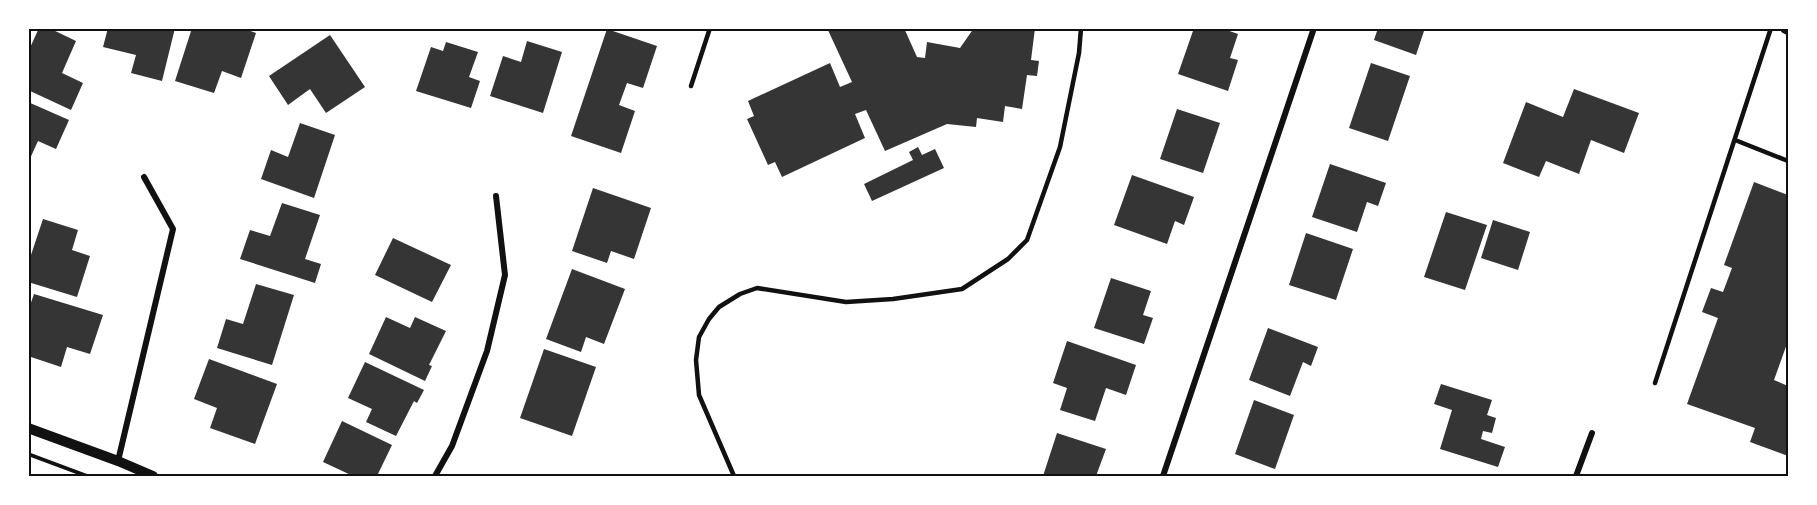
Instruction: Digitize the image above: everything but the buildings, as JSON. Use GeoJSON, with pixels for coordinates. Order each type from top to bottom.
{"type":"FeatureCollection","features":[{"type":"Feature","properties":{"kind":"street"},"geometry":{"type":"LineString","coordinates":[[1163,477],[1314,28]]}},
{"type":"Feature","properties":{"kind":"street"},"geometry":{"type":"LineString","coordinates":[[118,461],[173,230],[144,177]]}},
{"type":"Feature","properties":{"kind":"street"},"geometry":{"type":"LineString","coordinates":[[435,477],[452,446],[488,351],[506,275],[496,196]]}},
{"type":"Feature","properties":{"kind":"street"},"geometry":{"type":"LineString","coordinates":[[28,428],[118,461],[153,477]]}},
{"type":"Feature","properties":{"kind":"street"},"geometry":{"type":"LineString","coordinates":[[1576,477],[1592,433]]}},
{"type":"Feature","properties":{"kind":"lane"},"geometry":{"type":"LineString","coordinates":[[691,86],[710,28]]}},
{"type":"Feature","properties":{"kind":"lane"},"geometry":{"type":"LineString","coordinates":[[734,477],[699,395],[696,360],[699,337],[719,307],[740,294],[757,288],[846,302],[893,299],[962,289],[1008,259],[1027,240],[1060,147],[1079,53],[1081,28]]}},
{"type":"Feature","properties":{"kind":"lane"},"geometry":{"type":"LineString","coordinates":[[1655,383],[1771,28]]}},
{"type":"Feature","properties":{"kind":"lane"},"geometry":{"type":"LineString","coordinates":[[1735,140],[1788,161]]}},
{"type":"Feature","properties":{"kind":"path"},"geometry":{"type":"LineString","coordinates":[[28,454],[87,477]]}}]}
